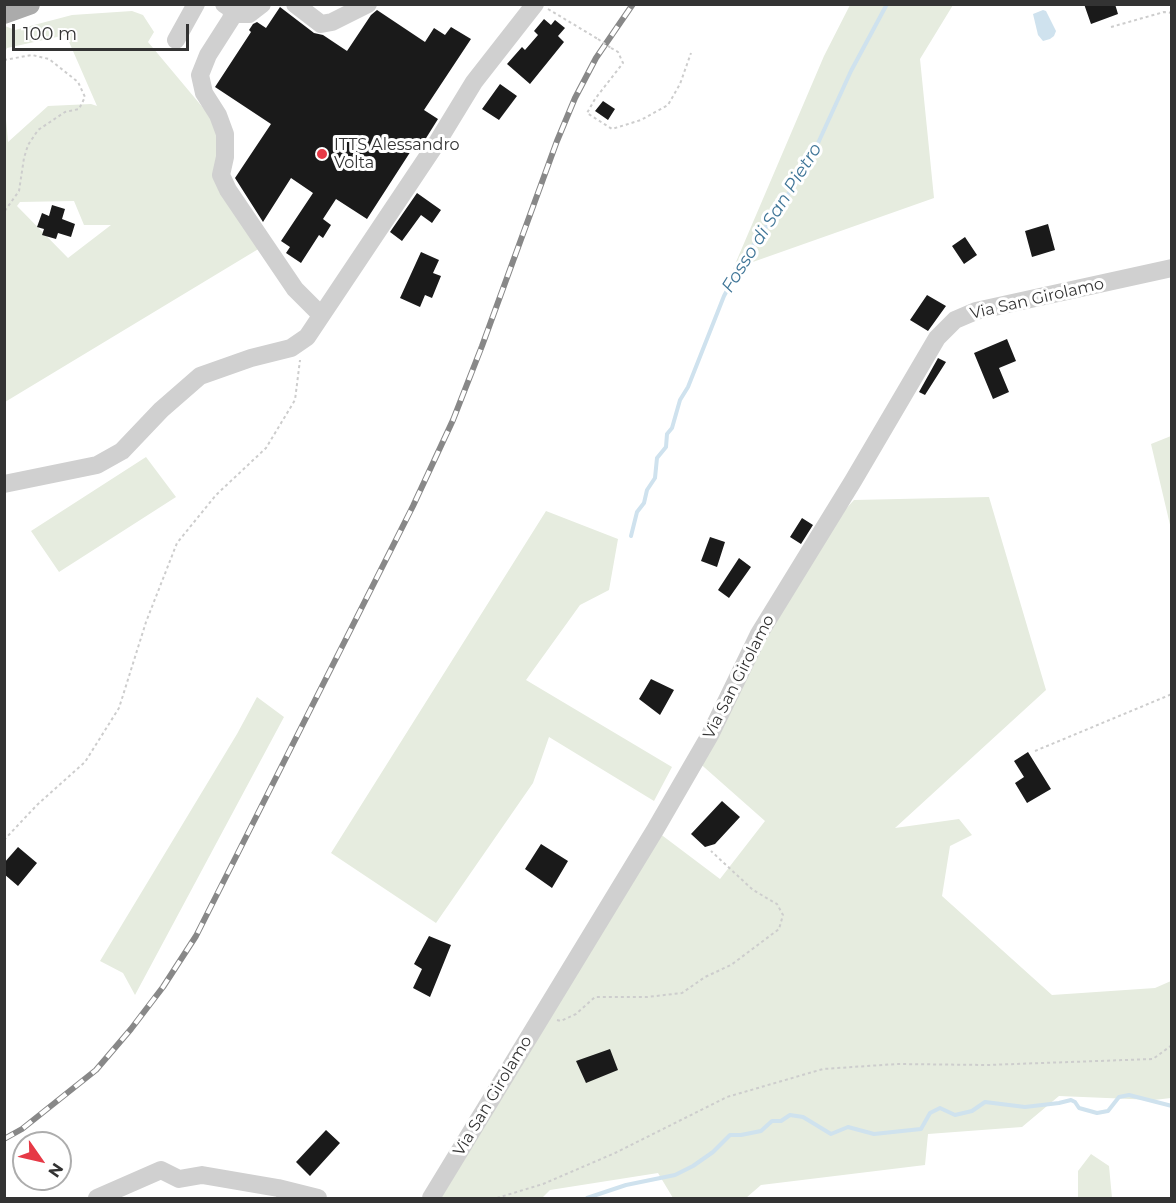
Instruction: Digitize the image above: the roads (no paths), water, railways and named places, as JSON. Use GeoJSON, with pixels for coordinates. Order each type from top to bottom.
{"type":"FeatureCollection","features":[{"type":"Feature","properties":{"kind":"main road"},"geometry":{"type":"LineString","coordinates":[[4,13],[29,4]]}},
{"type":"Feature","properties":{"kind":"street"},"geometry":{"type":"LineString","coordinates":[[176,40],[196,4]]}},
{"type":"Feature","properties":{"kind":"street"},"geometry":{"type":"LineString","coordinates":[[230,6],[239,14],[249,14],[262,4]]}},
{"type":"Feature","properties":{"kind":"street"},"geometry":{"type":"LineString","coordinates":[[295,4],[321,24],[332,22],[369,4]]}},
{"type":"Feature","properties":{"kind":"street"},"geometry":{"type":"LineString","coordinates":[[4,484],[97,465],[122,451],[161,411],[200,376],[251,358],[291,348],[307,337],[432,150],[474,82],[535,4]]}},
{"type":"Feature","properties":{"kind":"street"},"geometry":{"type":"LineString","coordinates":[[230,6],[231,19],[208,55],[200,75],[204,93],[218,115],[225,134],[225,157],[221,175],[228,190],[295,289],[321,315]]}},
{"type":"Feature","properties":{"kind":"street","name":"Via San Girolamo"},"geometry":{"type":"LineString","coordinates":[[431,1198],[710,735],[759,634],[937,338],[955,320],[976,311],[1172,268]]}},
{"type":"Feature","properties":{"kind":"street"},"geometry":{"type":"LineString","coordinates":[[97,1198],[161,1170],[179,1179],[202,1175],[278,1188],[318,1198]]}},
{"type":"Feature","properties":{"kind":"water"},"geometry":{"type":"Polygon","coordinates":[[[1046,11],[1056,31],[1054,36],[1043,41],[1038,35],[1033,14],[1046,11]]]}},
{"type":"Feature","properties":{"kind":"waterway","name":"Fosso di San Pietro"},"geometry":{"type":"LineString","coordinates":[[631,536],[637,512],[644,503],[647,490],[655,478],[657,458],[666,447],[667,434],[672,428],[680,400],[688,387],[724,296],[744,259],[808,165],[851,71],[887,4]]}},
{"type":"Feature","properties":{"kind":"waterway"},"geometry":{"type":"LineString","coordinates":[[587,1198],[626,1185],[675,1175],[713,1152],[730,1135],[761,1131],[772,1121],[781,1121],[790,1115],[803,1117],[831,1134],[848,1127],[874,1134],[921,1129],[930,1113],[940,1108],[955,1115],[972,1111],[985,1102],[1025,1107],[1071,1100],[1079,1108],[1097,1113],[1108,1111],[1119,1097],[1129,1095],[1172,1106]]}},
{"type":"Feature","properties":{"kind":"railway"},"geometry":{"type":"LineString","coordinates":[[4,1139],[22,1129],[96,1070],[163,987],[196,936],[413,506],[453,420],[575,98],[596,58],[633,4]]}},
{"type":"Feature","properties":{"kind":"place","name":"ITTS Alessandro Volta"},"geometry":{"type":"Point","coordinates":[322,154]}}]}
